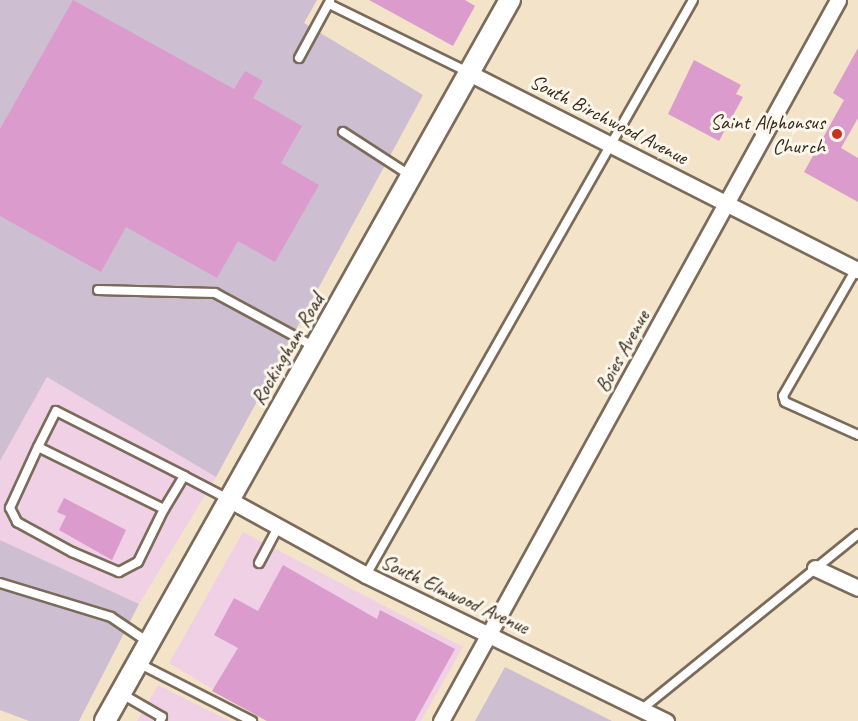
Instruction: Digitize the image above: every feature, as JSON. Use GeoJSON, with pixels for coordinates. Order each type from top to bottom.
{"type":"FeatureCollection","features":[{"type":"Feature","properties":{"kind":"street","name":"Rockingham Road"},"geometry":{"type":"LineString","coordinates":[[105,721],[510,0]]}},
{"type":"Feature","properties":{"kind":"street","name":"Boies Avenue"},"geometry":{"type":"LineString","coordinates":[[441,721],[838,0]]}},
{"type":"Feature","properties":{"kind":"street","name":"South Birchwood Avenue"},"geometry":{"type":"LineString","coordinates":[[469,73],[857,270]]}},
{"type":"Feature","properties":{"kind":"street","name":"South Elmwood Avenue"},"geometry":{"type":"LineString","coordinates":[[228,499],[366,575],[490,633],[666,721]]}},
{"type":"Feature","properties":{"kind":"street"},"geometry":{"type":"LineString","coordinates":[[815,568],[858,588]]}},
{"type":"Feature","properties":{"kind":"lane"},"geometry":{"type":"LineString","coordinates":[[366,575],[693,0]]}},
{"type":"Feature","properties":{"kind":"lane"},"geometry":{"type":"LineString","coordinates":[[299,58],[330,2],[469,73]]}},
{"type":"Feature","properties":{"kind":"lane"},"geometry":{"type":"LineString","coordinates":[[343,132],[412,177]]}},
{"type":"Feature","properties":{"kind":"lane"},"geometry":{"type":"LineString","coordinates":[[857,270],[783,396],[785,402],[858,435]]}},
{"type":"Feature","properties":{"kind":"lane"},"geometry":{"type":"LineString","coordinates":[[98,290],[215,293],[316,348]]}},
{"type":"Feature","properties":{"kind":"lane"},"geometry":{"type":"LineString","coordinates":[[183,476],[138,562],[118,572],[72,552],[17,522],[9,508],[56,411],[228,499]]}},
{"type":"Feature","properties":{"kind":"lane"},"geometry":{"type":"LineString","coordinates":[[38,447],[164,509]]}},
{"type":"Feature","properties":{"kind":"lane"},"geometry":{"type":"LineString","coordinates":[[259,563],[278,528]]}},
{"type":"Feature","properties":{"kind":"lane"},"geometry":{"type":"LineString","coordinates":[[642,709],[858,534]]}},
{"type":"Feature","properties":{"kind":"lane"},"geometry":{"type":"LineString","coordinates":[[0,583],[111,617],[149,642]]}},
{"type":"Feature","properties":{"kind":"lane"},"geometry":{"type":"LineString","coordinates":[[138,663],[252,721]]}},
{"type":"Feature","properties":{"kind":"lane"},"geometry":{"type":"LineString","coordinates":[[121,693],[162,717],[160,721]]}},
{"type":"Feature","properties":{"kind":"shaded area"},"geometry":{"type":"Polygon","coordinates":[[[0,0],[317,0],[304,23],[423,95],[216,477],[47,377],[0,461],[0,0]]]}},
{"type":"Feature","properties":{"kind":"shaded area"},"geometry":{"type":"Polygon","coordinates":[[[47,376],[216,477],[139,604],[0,540],[0,461],[47,376]]]}},
{"type":"Feature","properties":{"kind":"shaded area"},"geometry":{"type":"Polygon","coordinates":[[[243,532],[463,647],[421,721],[266,721],[169,663],[243,532]]]}},
{"type":"Feature","properties":{"kind":"shaded area"},"geometry":{"type":"Polygon","coordinates":[[[0,540],[139,604],[79,721],[29,721],[0,710],[0,540]]]}},
{"type":"Feature","properties":{"kind":"shaded area"},"geometry":{"type":"Polygon","coordinates":[[[505,667],[612,721],[475,721],[505,667]]]}},
{"type":"Feature","properties":{"kind":"shaded area"},"geometry":{"type":"Polygon","coordinates":[[[158,685],[230,721],[137,721],[158,685]]]}},
{"type":"Feature","properties":{"kind":"building"},"geometry":{"type":"Polygon","coordinates":[[[73,0],[234,89],[245,71],[263,81],[253,98],[302,126],[281,163],[319,185],[275,262],[238,241],[217,278],[126,227],[101,272],[0,216],[0,129],[73,0]]]}},
{"type":"Feature","properties":{"kind":"building"},"geometry":{"type":"Polygon","coordinates":[[[369,0],[465,0],[475,6],[453,46],[369,0]]]}},
{"type":"Feature","properties":{"kind":"building","name":"Saint Alphonsus Church"},"geometry":{"type":"Polygon","coordinates":[[[858,48],[858,118],[841,148],[858,158],[858,202],[804,172],[844,100],[833,93],[858,48]]]}},
{"type":"Feature","properties":{"kind":"building"},"geometry":{"type":"Polygon","coordinates":[[[694,60],[741,85],[736,94],[743,97],[719,141],[668,114],[694,60]]]}},
{"type":"Feature","properties":{"kind":"building"},"geometry":{"type":"Polygon","coordinates":[[[64,498],[126,530],[112,560],[59,530],[66,516],[57,512],[64,498]]]}},
{"type":"Feature","properties":{"kind":"building"},"geometry":{"type":"Polygon","coordinates":[[[283,565],[377,619],[380,610],[455,649],[415,721],[267,721],[212,691],[238,648],[214,635],[234,598],[258,611],[283,565]]]}},
{"type":"Feature","properties":{"kind":"place","name":"Saint Alphonsus Church"},"geometry":{"type":"Point","coordinates":[837,134]}}]}
